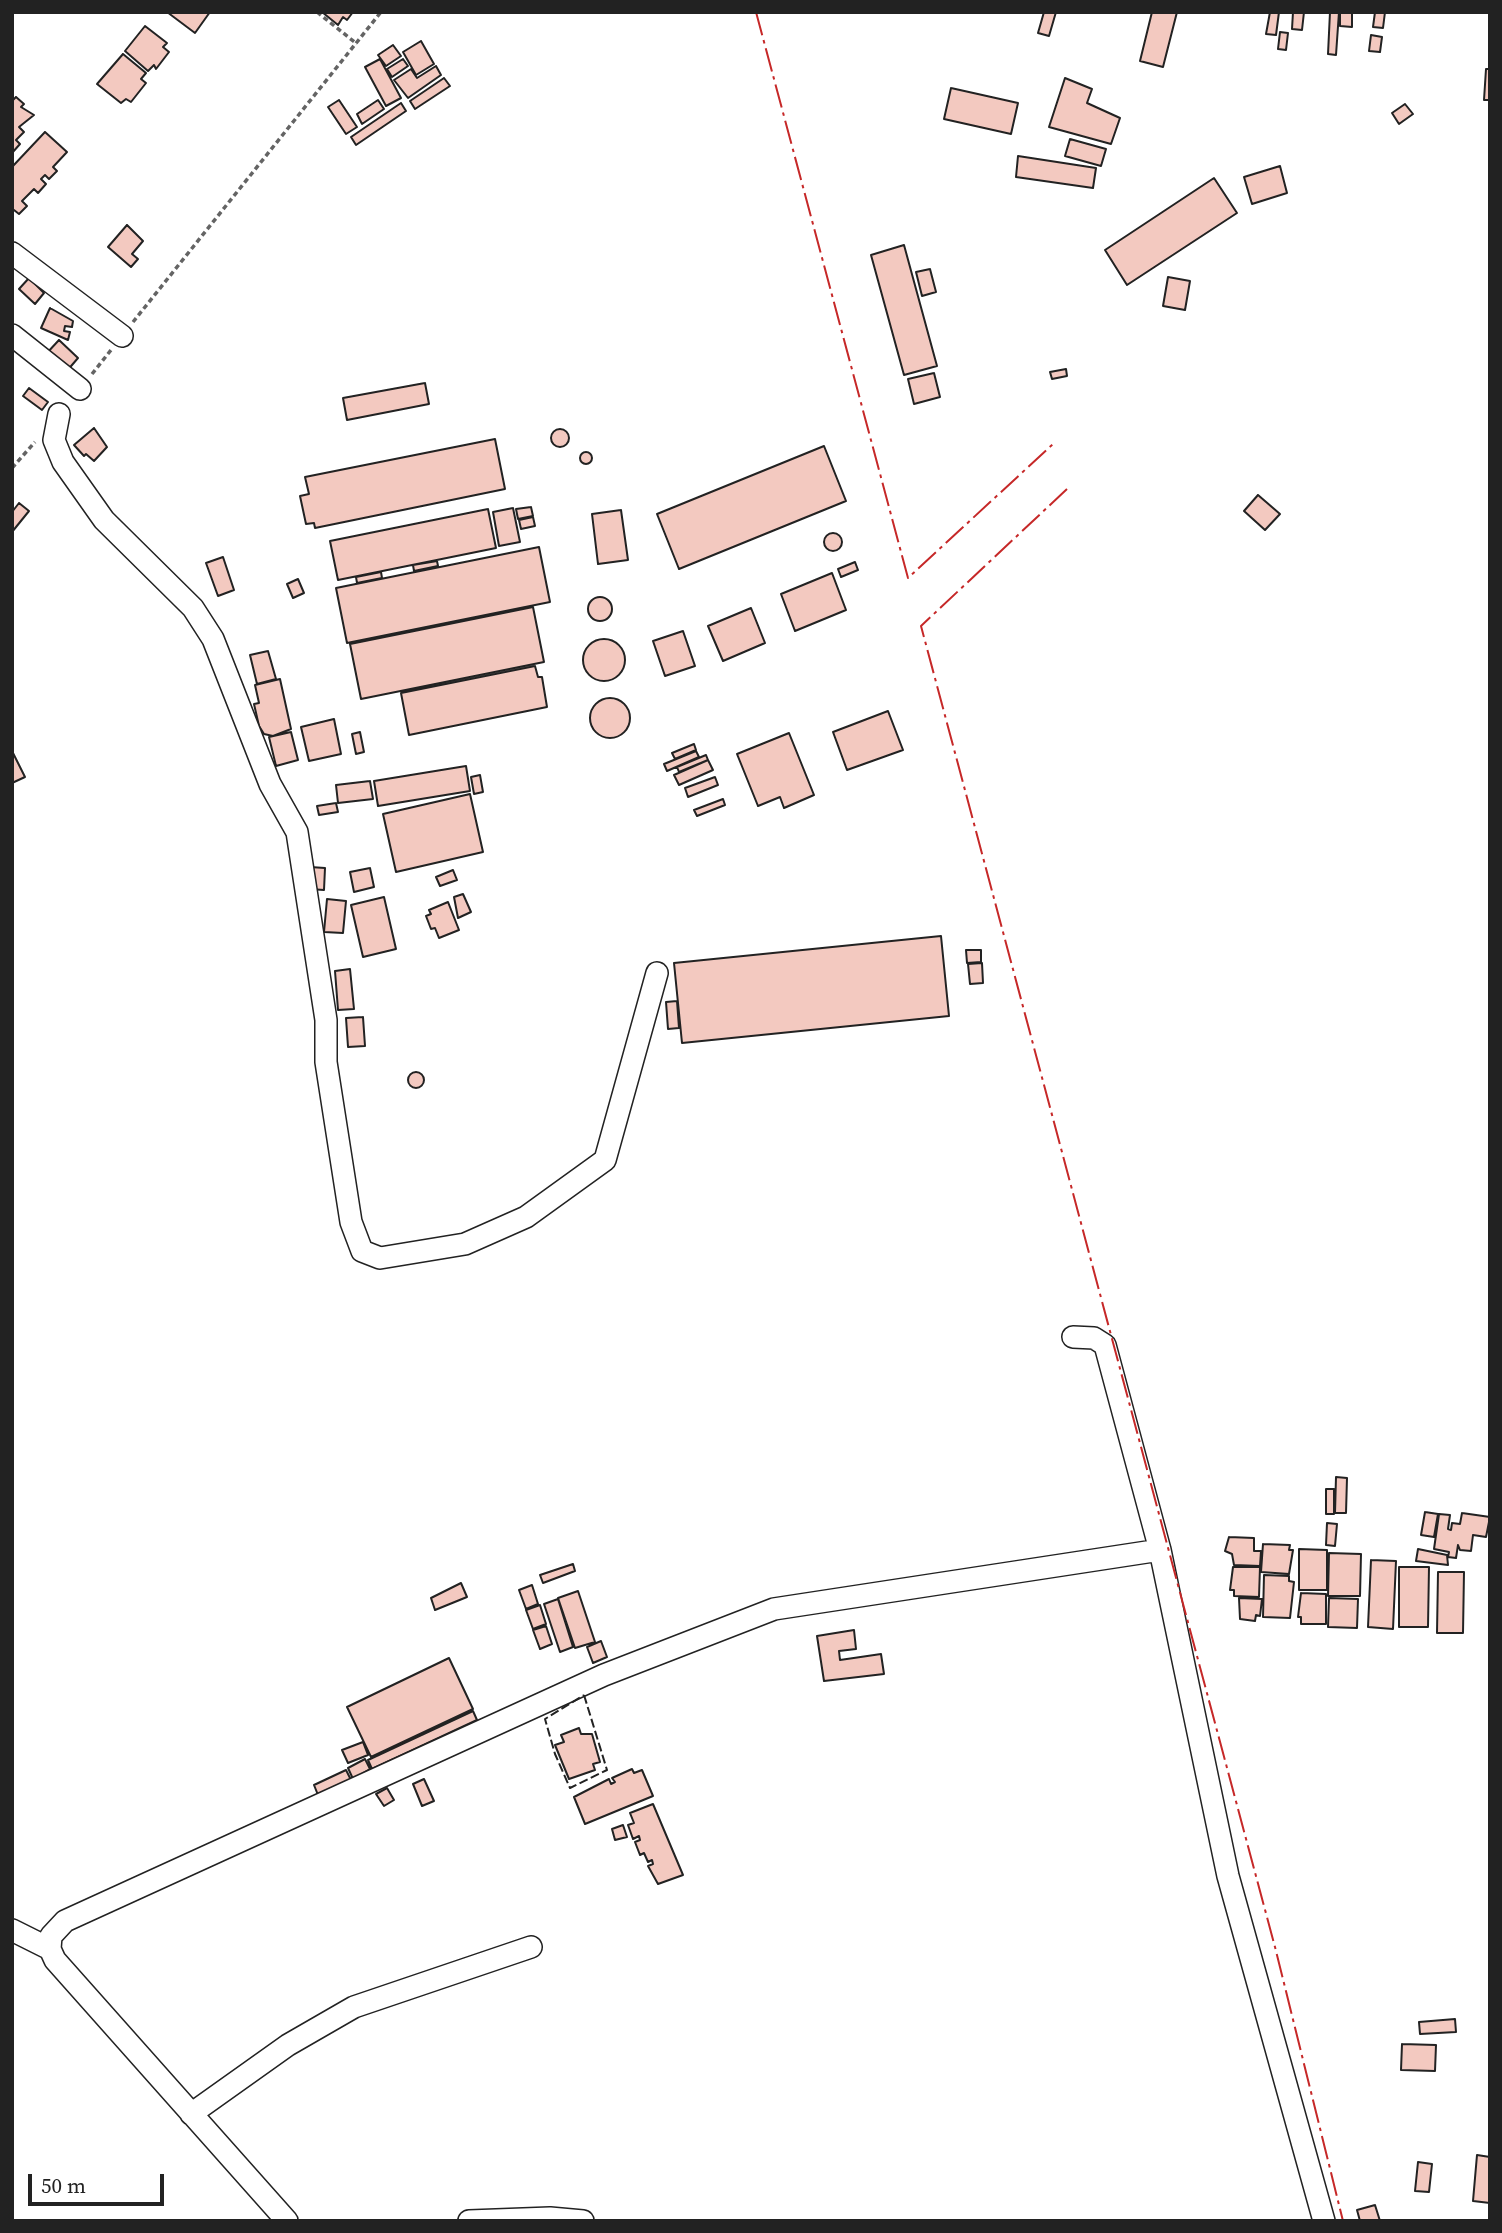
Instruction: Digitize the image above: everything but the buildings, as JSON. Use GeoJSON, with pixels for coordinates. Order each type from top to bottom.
{"type":"FeatureCollection","features":[{"type":"Feature","properties":{"kind":"street"},"geometry":{"type":"LineString","coordinates":[[12,253],[122,336]]}},
{"type":"Feature","properties":{"kind":"street"},"geometry":{"type":"LineString","coordinates":[[12,335],[80,389]]}},
{"type":"Feature","properties":{"kind":"street"},"geometry":{"type":"LineString","coordinates":[[59,414],[54,440],[63,462],[104,520],[193,608],[213,639],[270,784],[297,832],[326,1020],[326,1062],[349,1208],[362,1251],[380,1258],[465,1244],[526,1217],[605,1160],[657,973]]}},
{"type":"Feature","properties":{"kind":"street"},"geometry":{"type":"LineString","coordinates":[[1073,1337],[1094,1338],[1105,1345],[1160,1550],[1228,1876],[1324,2221]]}},
{"type":"Feature","properties":{"kind":"street"},"geometry":{"type":"LineString","coordinates":[[287,2221],[55,1960],[50,1949],[51,1936],[57,1928],[76,1916],[604,1675],[774,1609],[1160,1550]]}},
{"type":"Feature","properties":{"kind":"street"},"geometry":{"type":"LineString","coordinates":[[12,1930],[50,1949]]}},
{"type":"Feature","properties":{"kind":"street"},"geometry":{"type":"LineString","coordinates":[[191,2113],[288,2045],[354,2007],[531,1947]]}},
{"type":"Feature","properties":{"kind":"street"},"geometry":{"type":"LineString","coordinates":[[469,2221],[550,2218],[583,2221]]}},
{"type":"Feature","properties":{"kind":"path"},"geometry":{"type":"LineString","coordinates":[[317,12],[357,44]]}},
{"type":"Feature","properties":{"kind":"path"},"geometry":{"type":"LineString","coordinates":[[80,389],[382,12]]}},
{"type":"Feature","properties":{"kind":"path"},"geometry":{"type":"LineString","coordinates":[[12,468],[59,414]]}},
{"type":"Feature","properties":{"kind":"fence"},"geometry":{"type":"LineString","coordinates":[[584,1695],[607,1770],[570,1788],[555,1754],[545,1719],[584,1695]]}},
{"type":"Feature","properties":{"kind":"power"},"geometry":{"type":"LineString","coordinates":[[756,12],[908,578],[1053,444]]}},
{"type":"Feature","properties":{"kind":"power"},"geometry":{"type":"LineString","coordinates":[[1067,489],[921,626],[1275,1947],[1343,2221]]}}]}
